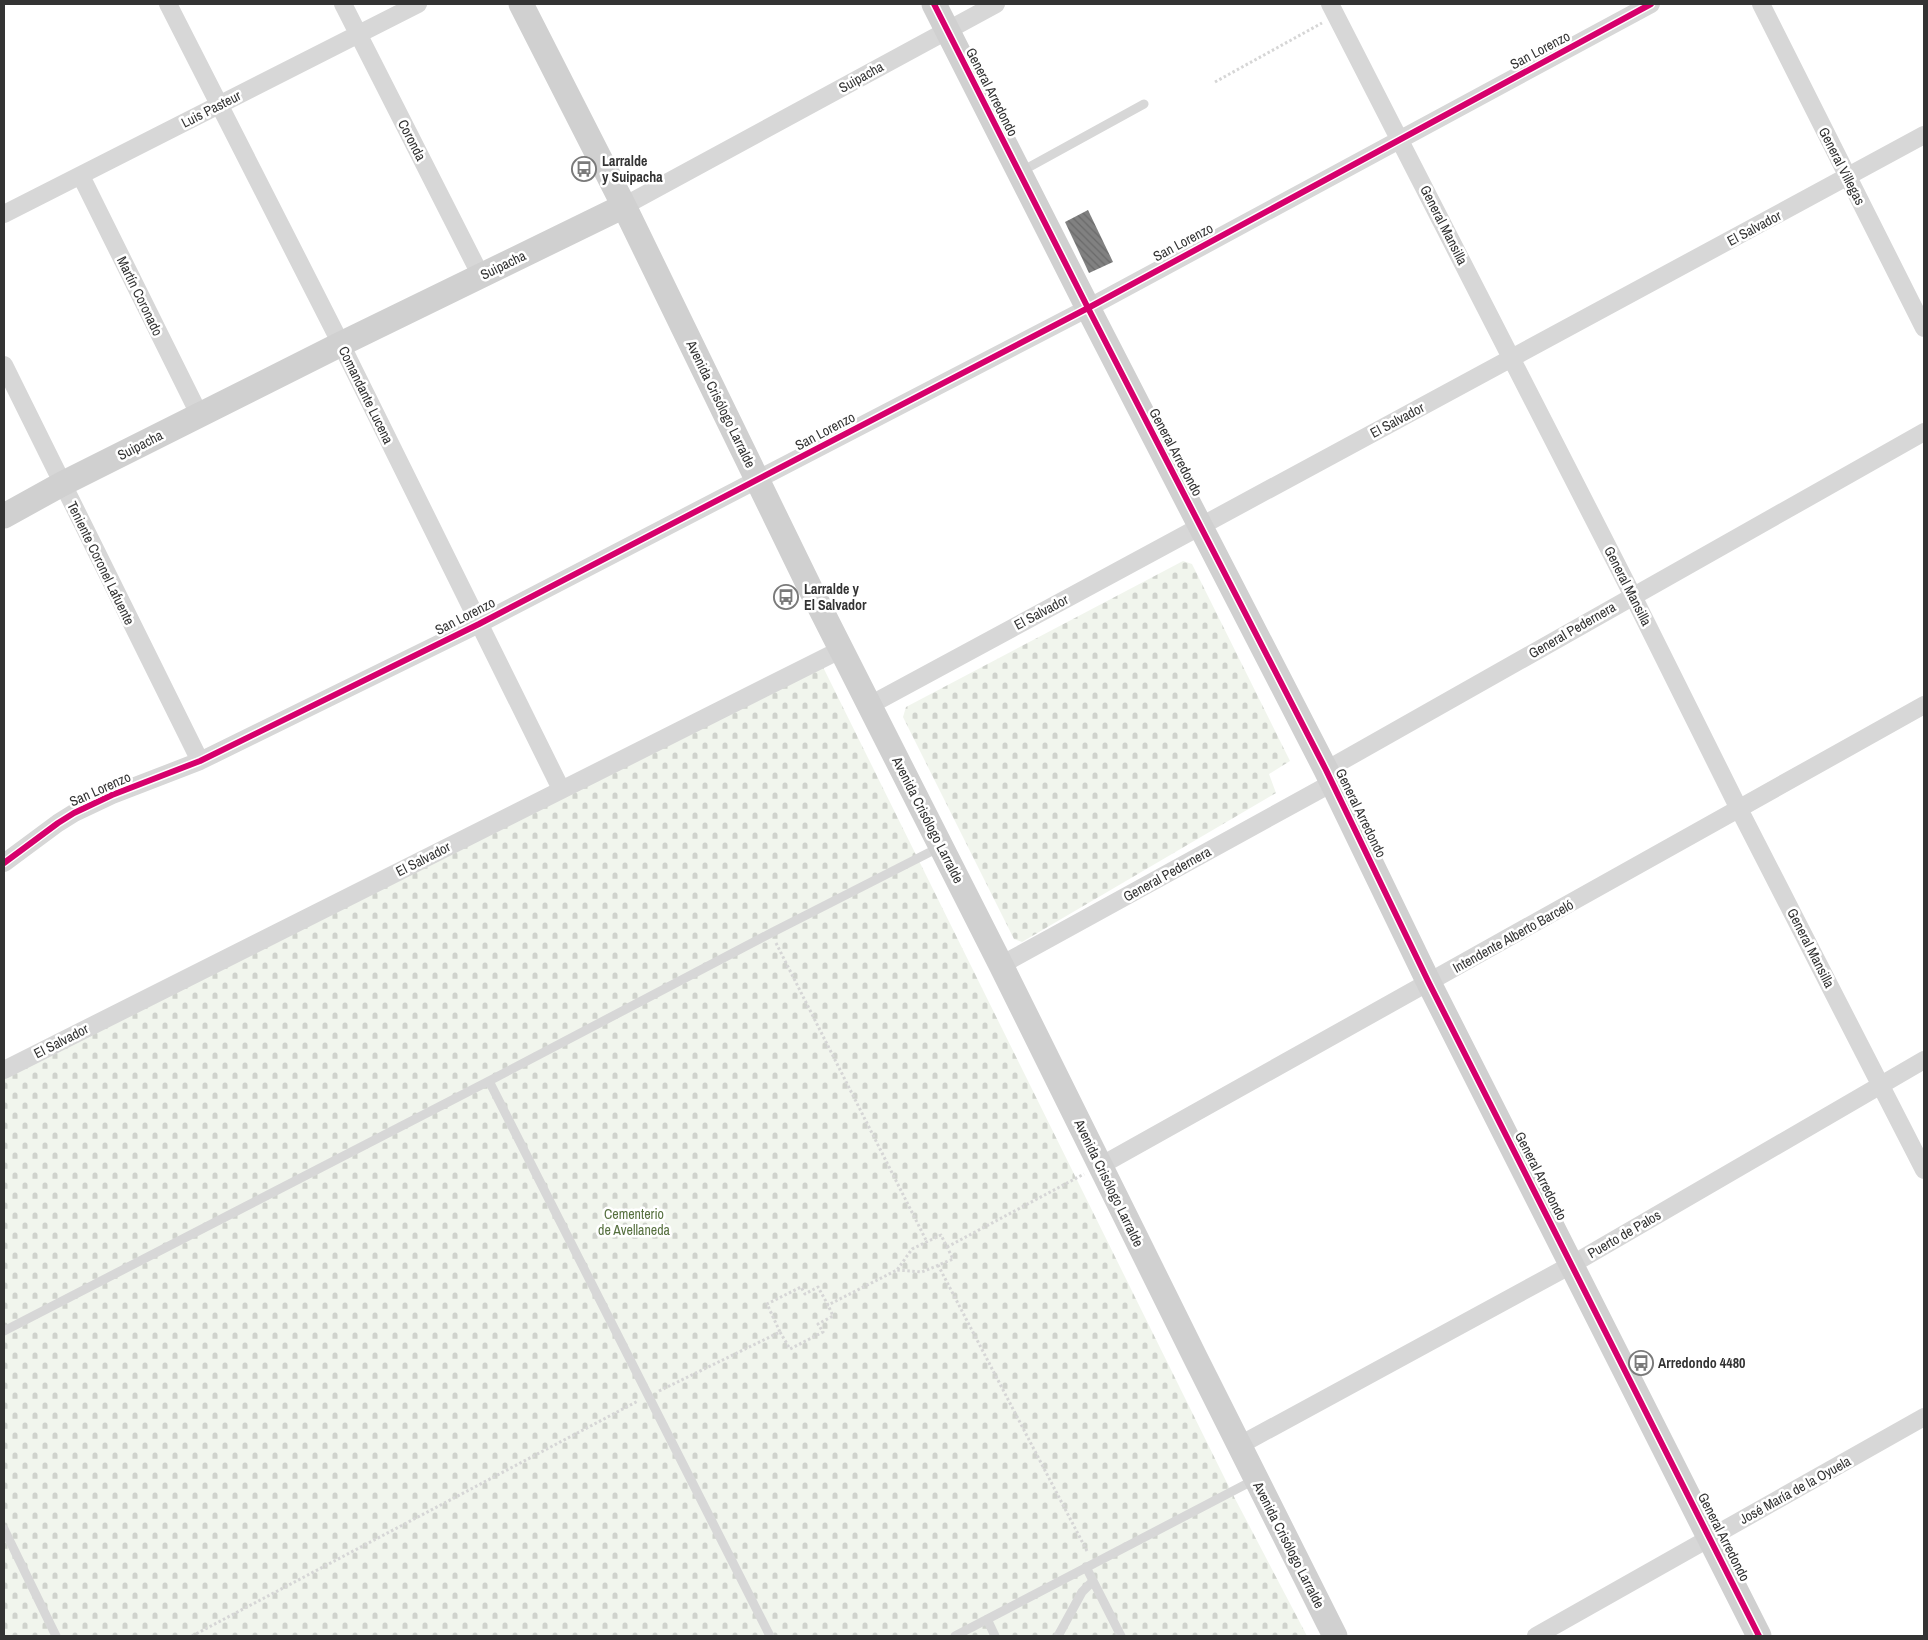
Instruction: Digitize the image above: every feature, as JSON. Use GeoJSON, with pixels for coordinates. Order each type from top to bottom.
{"type":"FeatureCollection","features":[{"type":"Feature","properties":{"kind":"street","name":"Comandante Lucena"},"geometry":{"type":"LineString","coordinates":[[168,4],[341,344],[561,789]]}},
{"type":"Feature","properties":{"kind":"street","name":"Coronda"},"geometry":{"type":"LineString","coordinates":[[343,4],[481,276]]}},
{"type":"Feature","properties":{"kind":"street","name":"Luis Pasteur"},"geometry":{"type":"LineString","coordinates":[[4,214],[418,4]]}},
{"type":"Feature","properties":{"kind":"street","name":"Avenida Crisólogo Larralde"},"geometry":{"type":"LineString","coordinates":[[521,4],[624,206],[809,586],[1001,965],[1335,1636]]}},
{"type":"Feature","properties":{"kind":"street","name":"General Arredondo"},"geometry":{"type":"LineString","coordinates":[[934,4],[1329,776],[1430,983],[1759,1636]]}},
{"type":"Feature","properties":{"kind":"street","name":"Suipacha"},"geometry":{"type":"LineString","coordinates":[[4,516],[62,484],[341,344],[624,206],[996,4]]}},
{"type":"Feature","properties":{"kind":"street","name":"San Lorenzo"},"geometry":{"type":"LineString","coordinates":[[4,863],[58,822],[74,813],[112,795],[200,761],[479,624],[758,481],[1088,308],[1651,4]]}},
{"type":"Feature","properties":{"kind":"street","name":"General Villegas"},"geometry":{"type":"LineString","coordinates":[[1761,4],[1924,328]]}},
{"type":"Feature","properties":{"kind":"street","name":"General Mansilla"},"geometry":{"type":"LineString","coordinates":[[1333,9],[1924,1170]]}},
{"type":"Feature","properties":{"kind":"street","name":"El Salvador"},"geometry":{"type":"LineString","coordinates":[[870,705],[1924,135]]}},
{"type":"Feature","properties":{"kind":"street","name":"Martín Coronado"},"geometry":{"type":"LineString","coordinates":[[81,176],[200,416]]}},
{"type":"Feature","properties":{"kind":"street","name":"Teniente Coronel Lafuente"},"geometry":{"type":"LineString","coordinates":[[4,365],[200,761]]}},
{"type":"Feature","properties":{"kind":"street","name":"General Pedernera"},"geometry":{"type":"LineString","coordinates":[[1001,965],[1329,776],[1633,596],[1924,432]]}},
{"type":"Feature","properties":{"kind":"street","name":"El Salvador"},"geometry":{"type":"LineString","coordinates":[[4,1070],[842,649]]}},
{"type":"Feature","properties":{"kind":"street","name":"Intendente Alberto Barceló"},"geometry":{"type":"LineString","coordinates":[[1100,1166],[1924,705]]}},
{"type":"Feature","properties":{"kind":"street","name":"Puerto de Palos"},"geometry":{"type":"LineString","coordinates":[[1240,1445],[1571,1264],[1924,1060]]}},
{"type":"Feature","properties":{"kind":"street","name":"José María de la Oyuela"},"geometry":{"type":"LineString","coordinates":[[1536,1636],[1924,1417]]}},
{"type":"Feature","properties":{"kind":"lane"},"geometry":{"type":"LineString","coordinates":[[1019,173],[1144,104]]}},
{"type":"Feature","properties":{"kind":"lane"},"geometry":{"type":"LineString","coordinates":[[4,1331],[489,1081],[771,932],[940,847]]}},
{"type":"Feature","properties":{"kind":"lane"},"geometry":{"type":"LineString","coordinates":[[489,1081],[770,1636]]}},
{"type":"Feature","properties":{"kind":"lane"},"geometry":{"type":"LineString","coordinates":[[955,1636],[1256,1479]]}},
{"type":"Feature","properties":{"kind":"lane"},"geometry":{"type":"LineString","coordinates":[[4,1529],[56,1636]]}},
{"type":"Feature","properties":{"kind":"lane"},"geometry":{"type":"LineString","coordinates":[[1090,1565],[1093,1581],[1121,1636]]}},
{"type":"Feature","properties":{"kind":"lane"},"geometry":{"type":"LineString","coordinates":[[1058,1636],[1082,1592],[1093,1581]]}},
{"type":"Feature","properties":{"kind":"lane"},"geometry":{"type":"LineString","coordinates":[[987,1619],[995,1636]]}},
{"type":"Feature","properties":{"kind":"path"},"geometry":{"type":"LineString","coordinates":[[1215,82],[1333,9]]}},
{"type":"Feature","properties":{"kind":"path"},"geometry":{"type":"LineString","coordinates":[[771,932],[927,1242]]}},
{"type":"Feature","properties":{"kind":"path"},"geometry":{"type":"LineString","coordinates":[[947,1247],[1100,1166]]}},
{"type":"Feature","properties":{"kind":"path"},"geometry":{"type":"LineString","coordinates":[[828,1305],[897,1270],[912,1249],[942,1235],[953,1259],[922,1272],[897,1270]]}},
{"type":"Feature","properties":{"kind":"path"},"geometry":{"type":"LineString","coordinates":[[938,1265],[1090,1565]]}},
{"type":"Feature","properties":{"kind":"path"},"geometry":{"type":"LineString","coordinates":[[801,1287],[805,1294],[818,1287],[828,1305],[833,1316],[818,1324],[823,1332],[790,1349],[767,1304],[801,1287]]}},
{"type":"Feature","properties":{"kind":"path"},"geometry":{"type":"LineString","coordinates":[[192,1636],[649,1396],[780,1332]]}},
{"type":"Feature","properties":{"kind":"green space"},"geometry":{"type":"Polygon","coordinates":[[[1183,561],[1192,564],[1290,761],[1269,774],[1276,793],[1022,942],[1014,939],[903,717],[906,707],[1183,561]]]}},
{"type":"Feature","properties":{"kind":"green space","name":"Cementerio de Avellaneda"},"geometry":{"type":"Polygon","coordinates":[[[823,667],[1231,1491],[1307,1636],[4,1636],[4,1073],[823,667]]]}},
{"type":"Feature","properties":{"kind":"building"},"geometry":{"type":"Polygon","coordinates":[[[1088,210],[1113,262],[1089,273],[1065,222],[1088,210]]]}},
{"type":"Feature","properties":{"kind":"cycle path"},"geometry":{"type":"LineString","coordinates":[[934,4],[1326,770],[1429,983],[1759,1636]]}},
{"type":"Feature","properties":{"kind":"cycle path"},"geometry":{"type":"LineString","coordinates":[[4,863],[74,813],[112,795],[200,761],[479,624],[1088,308],[1651,4]]}},
{"type":"Feature","properties":{"kind":"place","name":"Larralde y Suipacha"},"geometry":{"type":"Point","coordinates":[584,169]}},
{"type":"Feature","properties":{"kind":"place","name":"Larralde y El Salvador"},"geometry":{"type":"Point","coordinates":[786,597]}},
{"type":"Feature","properties":{"kind":"place","name":"Arredondo 4480"},"geometry":{"type":"Point","coordinates":[1641,1363]}}]}
